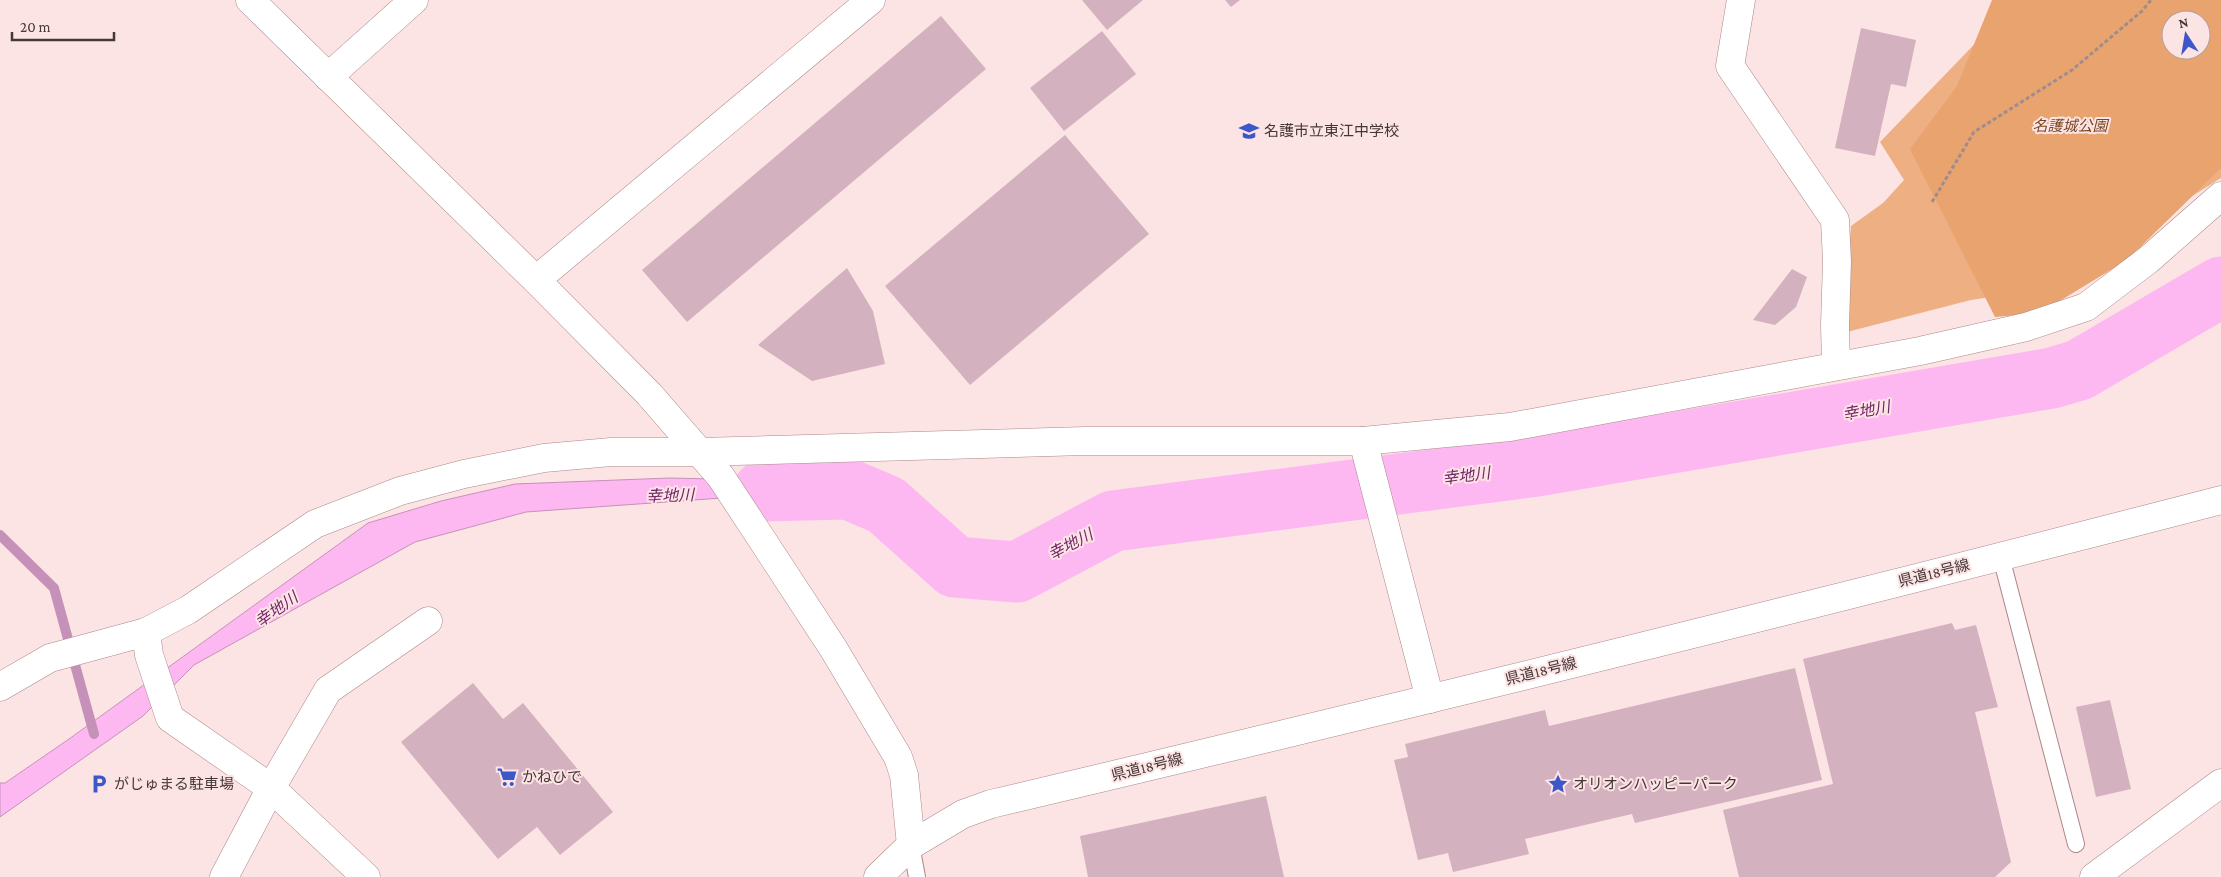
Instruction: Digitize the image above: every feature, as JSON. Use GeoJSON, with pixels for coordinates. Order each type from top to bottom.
{"type":"FeatureCollection","features":[{"type":"Feature","properties":{"kind":"street"},"geometry":{"type":"LineString","coordinates":[[250,0],[536,280],[649,394],[721,477],[833,648],[898,757],[904,775],[911,845]]}},
{"type":"Feature","properties":{"kind":"street"},"geometry":{"type":"LineString","coordinates":[[328,77],[414,0]]}},
{"type":"Feature","properties":{"kind":"street"},"geometry":{"type":"LineString","coordinates":[[536,280],[871,0]]}},
{"type":"Feature","properties":{"kind":"street"},"geometry":{"type":"LineString","coordinates":[[1742,0],[1730,66],[1835,220],[1837,261],[1836,366]]}},
{"type":"Feature","properties":{"kind":"street"},"geometry":{"type":"LineString","coordinates":[[0,687],[50,658],[148,643],[188,610],[315,524],[400,491],[464,474],[544,458],[610,452],[699,452],[1084,440],[1367,452],[1920,351],[2026,327],[2086,307],[2148,260],[2221,196]]}},
{"type":"Feature","properties":{"kind":"street"},"geometry":{"type":"LineString","coordinates":[[1367,452],[1430,699]]}},
{"type":"Feature","properties":{"kind":"street","name":"県道18号線"},"geometry":{"type":"LineString","coordinates":[[878,877],[911,845],[963,814],[991,804],[1430,699],[2221,500]]}},
{"type":"Feature","properties":{"kind":"street"},"geometry":{"type":"LineString","coordinates":[[224,877],[271,788],[328,690],[428,621]]}},
{"type":"Feature","properties":{"kind":"street"},"geometry":{"type":"LineString","coordinates":[[148,643],[170,718],[271,788],[366,877]]}},
{"type":"Feature","properties":{"kind":"street"},"geometry":{"type":"LineString","coordinates":[[2094,877],[2221,783]]}},
{"type":"Feature","properties":{"kind":"lane"},"geometry":{"type":"LineString","coordinates":[[2002,556],[2076,844]]}},
{"type":"Feature","properties":{"kind":"lane"},"geometry":{"type":"LineString","coordinates":[[911,845],[917,877]]}},
{"type":"Feature","properties":{"kind":"path"},"geometry":{"type":"LineString","coordinates":[[1932,202],[1974,132],[2072,70],[2142,10],[2151,0]]}},
{"type":"Feature","properties":{"kind":"green space","name":"名護城公園"},"geometry":{"type":"Polygon","coordinates":[[[1992,0],[2221,0],[2221,168],[2127,260],[2040,313],[1995,317],[1910,149],[1957,86],[1992,0]]]}},
{"type":"Feature","properties":{"kind":"green space","name":"名護城公園"},"geometry":{"type":"Polygon","coordinates":[[[2221,0],[2221,178],[2044,289],[1971,300],[1843,333],[1851,226],[1883,203],[1904,180],[1880,142],[1991,27],[2221,0]]]}},
{"type":"Feature","properties":{"kind":"water"},"geometry":{"type":"Polygon","coordinates":[[[669,478],[801,481],[848,489],[526,512],[415,542],[194,665],[143,716],[0,817],[0,783],[5,783],[69,739],[368,523],[441,501],[515,484],[669,478]]]}},
{"type":"Feature","properties":{"kind":"building"},"geometry":{"type":"Polygon","coordinates":[[[1082,0],[1143,0],[1107,30],[1082,0]]]}},
{"type":"Feature","properties":{"kind":"building"},"geometry":{"type":"Polygon","coordinates":[[[1225,0],[1240,0],[1231,7],[1225,0]]]}},
{"type":"Feature","properties":{"kind":"building"},"geometry":{"type":"Polygon","coordinates":[[[941,16],[986,69],[687,322],[642,270],[941,16]]]}},
{"type":"Feature","properties":{"kind":"building"},"geometry":{"type":"Polygon","coordinates":[[[1861,28],[1916,40],[1906,87],[1891,84],[1875,156],[1835,148],[1861,28]]]}},
{"type":"Feature","properties":{"kind":"building"},"geometry":{"type":"Polygon","coordinates":[[[1102,31],[1136,74],[1064,131],[1030,88],[1102,31]]]}},
{"type":"Feature","properties":{"kind":"building"},"geometry":{"type":"Polygon","coordinates":[[[1065,135],[1149,234],[970,385],[885,286],[1065,135]]]}},
{"type":"Feature","properties":{"kind":"building"},"geometry":{"type":"Polygon","coordinates":[[[847,268],[873,311],[885,364],[812,381],[758,345],[847,268]]]}},
{"type":"Feature","properties":{"kind":"building"},"geometry":{"type":"Polygon","coordinates":[[[1792,269],[1807,277],[1796,307],[1775,325],[1753,320],[1792,269]]]}},
{"type":"Feature","properties":{"kind":"building"},"geometry":{"type":"Polygon","coordinates":[[[1952,623],[1955,630],[1976,625],[1998,707],[1975,712],[2011,862],[1995,877],[1739,877],[1723,810],[1833,784],[1803,659],[1952,623]]]}},
{"type":"Feature","properties":{"kind":"building"},"geometry":{"type":"Polygon","coordinates":[[[1795,668],[1822,780],[1635,823],[1632,814],[1525,839],[1529,854],[1453,872],[1448,853],[1418,860],[1394,760],[1408,757],[1405,744],[1545,710],[1549,726],[1795,668]]]}},
{"type":"Feature","properties":{"kind":"building","name":"かねひで"},"geometry":{"type":"Polygon","coordinates":[[[473,683],[503,719],[523,703],[613,812],[560,855],[537,827],[498,859],[401,742],[473,683]]]}},
{"type":"Feature","properties":{"kind":"building"},"geometry":{"type":"Polygon","coordinates":[[[2110,700],[2131,789],[2096,797],[2076,707],[2110,700]]]}},
{"type":"Feature","properties":{"kind":"building"},"geometry":{"type":"Polygon","coordinates":[[[1266,796],[1284,877],[1088,877],[1080,836],[1266,796]]]}},
{"type":"Feature","properties":{"kind":"waterway","name":"幸地川"},"geometry":{"type":"LineString","coordinates":[[763,491],[848,489],[886,505],[955,567],[1017,572],[1113,521],[1537,466],[2052,378],[2079,370],[2221,287]]}},
{"type":"Feature","properties":{"kind":"waterway"},"geometry":{"type":"LineString","coordinates":[[0,535],[54,588],[94,734]]}},
{"type":"Feature","properties":{"kind":"place","name":"名護市立東江中学校"},"geometry":{"type":"Point","coordinates":[1249,131]}},
{"type":"Feature","properties":{"kind":"place","name":"かねひで"},"geometry":{"type":"Point","coordinates":[507,777]}},
{"type":"Feature","properties":{"kind":"place","name":"がじゅまる駐車場"},"geometry":{"type":"Point","coordinates":[99,784]}},
{"type":"Feature","properties":{"kind":"place","name":"オリオンハッピーパーク"},"geometry":{"type":"Point","coordinates":[1558,784]}}]}
